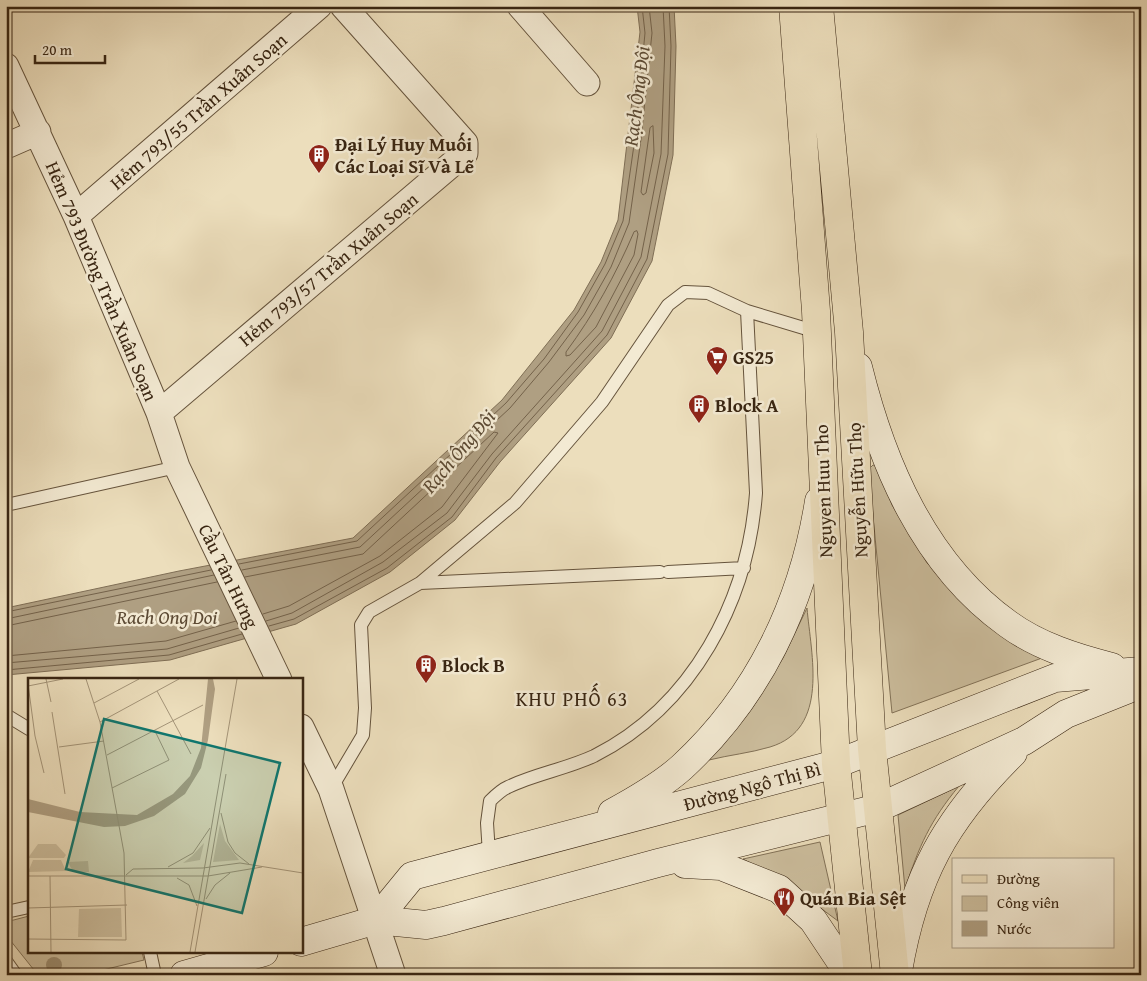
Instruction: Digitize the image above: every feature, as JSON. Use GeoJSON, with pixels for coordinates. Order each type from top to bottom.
{"type":"FeatureCollection","features":[{"type":"Feature","properties":{"kind":"main road","name":"Nguyen Huu Tho"},"geometry":{"type":"LineString","coordinates":[[793,6],[817,332],[836,764],[858,975]]}},
{"type":"Feature","properties":{"kind":"main road","name":"Nguyễn Hữu Thọ"},"geometry":{"type":"LineString","coordinates":[[819,6],[849,332],[872,749],[896,975]]}},
{"type":"Feature","properties":{"kind":"street","name":"Hẻm 793/55 Trần Xuân Soạn"},"geometry":{"type":"LineString","coordinates":[[76,216],[319,6]]}},
{"type":"Feature","properties":{"kind":"street","name":"Hẻm 793/57 Trần Xuân Soạn"},"geometry":{"type":"LineString","coordinates":[[158,413],[465,153],[465,143],[343,6]]}},
{"type":"Feature","properties":{"kind":"street"},"geometry":{"type":"LineString","coordinates":[[520,6],[586,83]]}},
{"type":"Feature","properties":{"kind":"street","name":"Hẻm 793 Đường Trần Xuân Soạn"},"geometry":{"type":"LineString","coordinates":[[6,66],[76,216],[158,413],[177,467],[192,498]]}},
{"type":"Feature","properties":{"kind":"street"},"geometry":{"type":"LineString","coordinates":[[6,146],[38,132]]}},
{"type":"Feature","properties":{"kind":"street"},"geometry":{"type":"LineString","coordinates":[[849,332],[869,414],[894,476],[917,522],[947,565],[978,598],[1008,624],[1046,645],[1082,659],[1137,675]]}},
{"type":"Feature","properties":{"kind":"street"},"geometry":{"type":"LineString","coordinates":[[583,830],[636,800],[681,768],[715,733],[751,688],[779,638],[800,583],[814,532],[823,474]]}},
{"type":"Feature","properties":{"kind":"street","name":"Cầu Tân Hưng"},"geometry":{"type":"LineString","coordinates":[[192,498],[278,678]]}},
{"type":"Feature","properties":{"kind":"street"},"geometry":{"type":"LineString","coordinates":[[302,942],[376,920],[426,925],[658,863],[878,808],[1024,741],[1066,714],[1137,675]]}},
{"type":"Feature","properties":{"kind":"street","name":"Đường Ngô Thị Bì"},"geometry":{"type":"LineString","coordinates":[[376,920],[412,876],[489,854],[836,764],[1055,678],[1137,675]]}},
{"type":"Feature","properties":{"kind":"street"},"geometry":{"type":"LineString","coordinates":[[302,729],[331,789],[390,964]]}},
{"type":"Feature","properties":{"kind":"street"},"geometry":{"type":"LineString","coordinates":[[896,975],[905,929],[916,895],[938,846],[962,807],[1024,741]]}},
{"type":"Feature","properties":{"kind":"street"},"geometry":{"type":"LineString","coordinates":[[658,863],[721,866],[779,889],[813,920],[847,975]]}},
{"type":"Feature","properties":{"kind":"street"},"geometry":{"type":"LineString","coordinates":[[184,975],[257,954]]}},
{"type":"Feature","properties":{"kind":"lane"},"geometry":{"type":"LineString","coordinates":[[331,789],[363,735],[365,708],[361,625],[369,612],[420,583],[516,503],[602,402],[668,305],[685,292],[708,293],[747,311],[817,332]]}},
{"type":"Feature","properties":{"kind":"lane"},"geometry":{"type":"LineString","coordinates":[[489,854],[487,823],[490,801],[506,787],[591,757],[609,748],[632,733],[660,710],[693,671],[719,628],[735,595],[744,568],[754,523],[756,493],[747,311]]}},
{"type":"Feature","properties":{"kind":"lane"},"geometry":{"type":"LineString","coordinates":[[6,505],[177,467]]}},
{"type":"Feature","properties":{"kind":"lane"},"geometry":{"type":"LineString","coordinates":[[420,583],[744,568]]}},
{"type":"Feature","properties":{"kind":"lane"},"geometry":{"type":"LineString","coordinates":[[6,715],[28,728]]}},
{"type":"Feature","properties":{"kind":"lane"},"geometry":{"type":"LineString","coordinates":[[6,912],[28,907]]}},
{"type":"Feature","properties":{"kind":"lane"},"geometry":{"type":"LineString","coordinates":[[150,954],[155,975]]}},
{"type":"Feature","properties":{"kind":"lane"},"geometry":{"type":"LineString","coordinates":[[6,961],[16,975]]}},
{"type":"Feature","properties":{"kind":"green space"},"geometry":{"type":"Polygon","coordinates":[[[873,465],[877,466],[892,505],[927,563],[987,622],[1042,658],[892,713],[869,474],[870,468],[873,465]]]}},
{"type":"Feature","properties":{"kind":"green space"},"geometry":{"type":"Polygon","coordinates":[[[807,608],[813,668],[809,708],[802,724],[789,738],[770,747],[709,760],[753,707],[783,658],[807,608]]]}},
{"type":"Feature","properties":{"kind":"green space"},"geometry":{"type":"Polygon","coordinates":[[[959,786],[926,834],[905,889],[898,815],[959,786]]]}},
{"type":"Feature","properties":{"kind":"green space"},"geometry":{"type":"Polygon","coordinates":[[[820,842],[838,921],[788,884],[743,859],[820,842]]]}},
{"type":"Feature","properties":{"kind":"green space"},"geometry":{"type":"Polygon","coordinates":[[[28,916],[28,954],[142,954],[144,960],[82,975],[38,975],[6,935],[6,922],[28,916]]]}},
{"type":"Feature","properties":{"kind":"water","name":"Rach Ong Doi"},"geometry":{"type":"Polygon","coordinates":[[[637,6],[674,6],[676,46],[673,155],[652,261],[611,338],[500,462],[455,520],[390,572],[296,624],[170,660],[6,675],[6,608],[179,571],[353,538],[502,400],[574,310],[601,262],[618,220],[640,32],[637,6]]]}},
{"type":"Feature","properties":{"kind":"place","name":"Đại Lý Huy Muối Các Loại Sĩ Và Lẽ"},"geometry":{"type":"Point","coordinates":[319,174]}},
{"type":"Feature","properties":{"kind":"place","name":"GS25"},"geometry":{"type":"Point","coordinates":[717,376]}},
{"type":"Feature","properties":{"kind":"place","name":"Block A"},"geometry":{"type":"Point","coordinates":[699,424]}},
{"type":"Feature","properties":{"kind":"place","name":"Block B"},"geometry":{"type":"Point","coordinates":[426,684]}},
{"type":"Feature","properties":{"kind":"place","name":"Quán Bia Sệt"},"geometry":{"type":"Point","coordinates":[784,917]}},
{"type":"Feature","properties":{"kind":"district","name":"KHU PHỐ 63"},"geometry":{"type":"Point","coordinates":[572,698]}},
{"type":"Feature","properties":{"kind":"water label","name":"Rạch Ông Đội"},"geometry":{"type":"Point","coordinates":[636,96]}},
{"type":"Feature","properties":{"kind":"water label","name":"Rạch Ông Đội"},"geometry":{"type":"Point","coordinates":[458,451]}}]}
